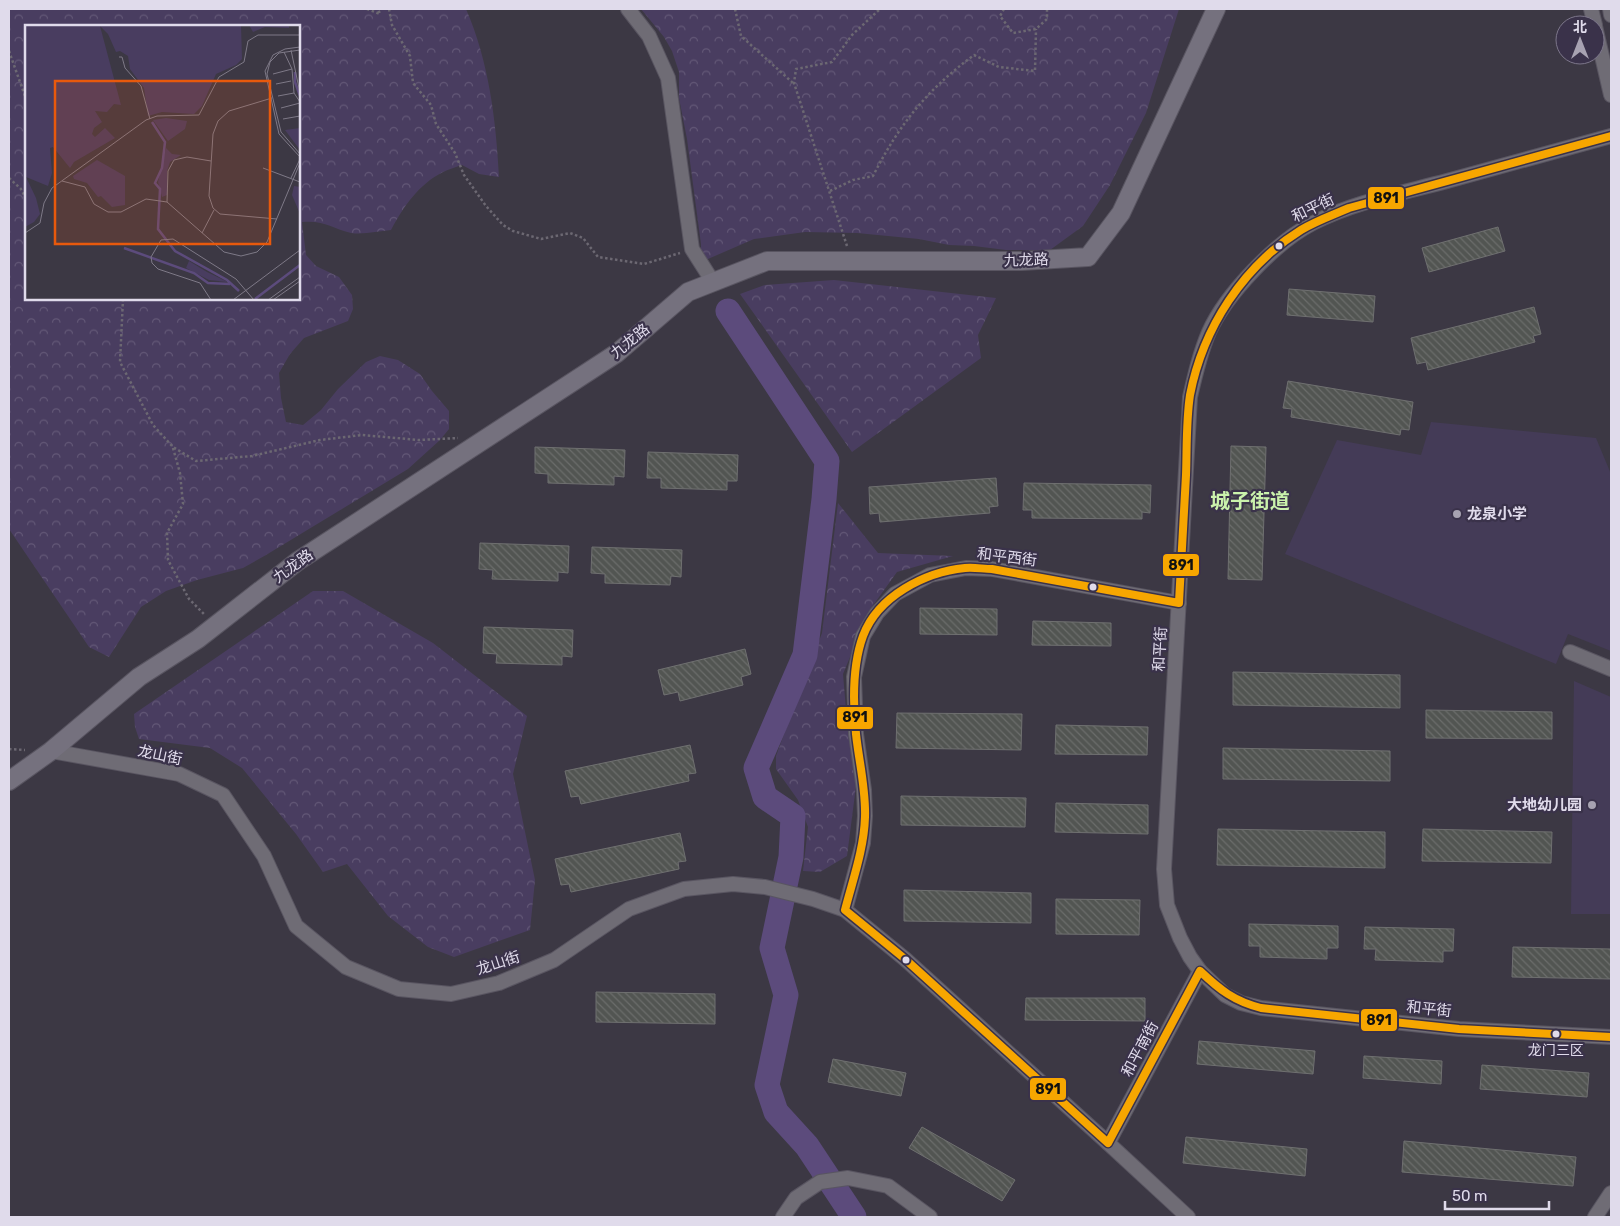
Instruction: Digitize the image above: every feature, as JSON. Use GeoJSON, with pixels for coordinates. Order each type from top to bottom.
{"type":"FeatureCollection","features":[{"type":"Feature","properties":{"kind":"main road","name":"九龙路"},"geometry":{"type":"LineString","coordinates":[[9,781],[50,751],[139,677],[216,626],[298,561],[617,354],[688,292],[767,261],[1020,261],[1088,256],[1121,214],[1216,9]]}},
{"type":"Feature","properties":{"kind":"street"},"geometry":{"type":"LineString","coordinates":[[628,9],[649,36],[668,78],[692,249],[713,282]]}},
{"type":"Feature","properties":{"kind":"street"},"geometry":{"type":"LineString","coordinates":[[1610,9],[1611,15]]}},
{"type":"Feature","properties":{"kind":"street"},"geometry":{"type":"LineString","coordinates":[[1604,65],[1611,95]]}},
{"type":"Feature","properties":{"kind":"street","name":"和平街"},"geometry":{"type":"LineString","coordinates":[[1611,136],[1349,208],[1313,223],[1281,245],[1243,283],[1210,330],[1197,365],[1190,397],[1164,869],[1167,905],[1180,938],[1200,971],[1225,995],[1242,1003],[1261,1008],[1459,1029],[1611,1037]]}},
{"type":"Feature","properties":{"kind":"street","name":"和平西街"},"geometry":{"type":"LineString","coordinates":[[845,910],[863,843],[865,816],[864,790],[856,734],[854,677],[863,636],[877,613],[895,594],[930,575],[966,568],[992,569],[1179,603]]}},
{"type":"Feature","properties":{"kind":"street"},"geometry":{"type":"LineString","coordinates":[[1570,652],[1611,669]]}},
{"type":"Feature","properties":{"kind":"street","name":"龙山街"},"geometry":{"type":"LineString","coordinates":[[50,751],[179,774],[223,795],[264,856],[296,926],[346,967],[399,989],[451,994],[499,983],[554,960],[629,909],[684,889],[733,884],[764,886],[845,910],[905,959],[1108,1142],[1188,1217]]}},
{"type":"Feature","properties":{"kind":"street","name":"和平南街"},"geometry":{"type":"LineString","coordinates":[[1108,1142],[1200,971]]}},
{"type":"Feature","properties":{"kind":"street"},"geometry":{"type":"LineString","coordinates":[[782,1217],[796,1198],[820,1182],[848,1178],[888,1186],[930,1217]]}},
{"type":"Feature","properties":{"kind":"street"},"geometry":{"type":"LineString","coordinates":[[1595,1217],[1611,1193]]}},
{"type":"Feature","properties":{"kind":"path"},"geometry":{"type":"LineString","coordinates":[[367,9],[380,14],[378,9]]}},
{"type":"Feature","properties":{"kind":"path"},"geometry":{"type":"LineString","coordinates":[[389,9],[392,24],[410,56],[413,83],[431,105],[436,124],[455,153],[464,175],[486,206],[503,224],[514,232],[541,239],[570,233],[583,238],[598,258],[644,264],[692,249]]}},
{"type":"Feature","properties":{"kind":"path"},"geometry":{"type":"LineString","coordinates":[[735,9],[741,36],[794,84]]}},
{"type":"Feature","properties":{"kind":"path"},"geometry":{"type":"LineString","coordinates":[[852,261],[794,84],[796,69],[832,62],[852,35],[880,9]]}},
{"type":"Feature","properties":{"kind":"path"},"geometry":{"type":"LineString","coordinates":[[1004,9],[1000,16],[1013,33],[1036,29],[1047,19],[1047,9]]}},
{"type":"Feature","properties":{"kind":"path"},"geometry":{"type":"LineString","coordinates":[[830,191],[854,180],[873,176],[895,136],[912,112],[938,86],[974,55],[999,67],[1035,72],[1036,29]]}},
{"type":"Feature","properties":{"kind":"path"},"geometry":{"type":"LineString","coordinates":[[9,51],[25,97]]}},
{"type":"Feature","properties":{"kind":"path"},"geometry":{"type":"LineString","coordinates":[[9,178],[21,189],[25,197]]}},
{"type":"Feature","properties":{"kind":"path"},"geometry":{"type":"LineString","coordinates":[[123,300],[120,362],[154,425],[173,447],[196,461],[252,456],[320,440],[362,435],[419,440],[459,438]]}},
{"type":"Feature","properties":{"kind":"path"},"geometry":{"type":"LineString","coordinates":[[173,447],[180,473],[183,504],[168,533],[168,560],[189,599],[216,626]]}},
{"type":"Feature","properties":{"kind":"shaded area","name":"龙泉小学"},"geometry":{"type":"Polygon","coordinates":[[[1431,422],[1596,438],[1611,474],[1611,651],[1568,634],[1556,664],[1285,554],[1337,440],[1421,455],[1431,422]]]}},
{"type":"Feature","properties":{"kind":"shaded area","name":"大地幼儿园"},"geometry":{"type":"Polygon","coordinates":[[[1574,681],[1611,697],[1611,914],[1571,914],[1574,681]]]}},
{"type":"Feature","properties":{"kind":"green space"},"geometry":{"type":"Polygon","coordinates":[[[9,9],[466,9],[486,70],[496,134],[499,177],[479,174],[462,165],[443,172],[426,183],[412,197],[391,230],[351,233],[322,223],[302,222],[306,255],[316,266],[339,277],[352,295],[353,309],[348,321],[304,338],[290,354],[279,373],[281,398],[286,422],[303,425],[321,410],[338,389],[366,362],[380,356],[398,360],[420,374],[449,411],[449,429],[440,440],[408,469],[266,555],[243,568],[197,580],[166,591],[141,607],[109,657],[89,647],[9,529],[9,9]]]}},
{"type":"Feature","properties":{"kind":"green space"},"geometry":{"type":"Polygon","coordinates":[[[641,9],[1179,9],[1146,113],[1110,185],[1083,226],[1050,250],[1006,250],[857,233],[805,232],[754,239],[701,262],[701,244],[687,139],[679,98],[679,72],[672,51],[664,37],[641,9]]]}},
{"type":"Feature","properties":{"kind":"green space"},"geometry":{"type":"Polygon","coordinates":[[[834,280],[996,298],[978,335],[981,358],[852,452],[740,294],[765,285],[834,280]]]}},
{"type":"Feature","properties":{"kind":"green space"},"geometry":{"type":"Polygon","coordinates":[[[838,503],[878,553],[953,556],[897,572],[869,611],[843,674],[847,722],[856,786],[847,856],[820,872],[803,871],[808,827],[798,800],[776,769],[776,756],[822,633],[838,503]]]}},
{"type":"Feature","properties":{"kind":"green space"},"geometry":{"type":"Polygon","coordinates":[[[313,591],[343,591],[433,643],[527,716],[513,774],[535,880],[530,930],[454,957],[428,947],[388,916],[347,864],[323,872],[296,834],[242,768],[210,748],[139,739],[135,727],[134,714],[313,591]]]}},
{"type":"Feature","properties":{"kind":"building"},"geometry":{"type":"Polygon","coordinates":[[[1498,227],[1505,251],[1429,272],[1422,248],[1498,227]]]}},
{"type":"Feature","properties":{"kind":"building"},"geometry":{"type":"Polygon","coordinates":[[[1289,289],[1375,296],[1373,322],[1287,315],[1289,289]]]}},
{"type":"Feature","properties":{"kind":"building"},"geometry":{"type":"Polygon","coordinates":[[[1534,307],[1541,334],[1533,336],[1535,342],[1428,370],[1426,362],[1417,364],[1411,338],[1534,307]]]}},
{"type":"Feature","properties":{"kind":"building"},"geometry":{"type":"Polygon","coordinates":[[[1288,381],[1413,402],[1409,430],[1401,429],[1400,435],[1291,417],[1292,409],[1283,408],[1288,381]]]}},
{"type":"Feature","properties":{"kind":"building"},"geometry":{"type":"Polygon","coordinates":[[[1231,446],[1266,447],[1262,580],[1228,579],[1231,446]]]}},
{"type":"Feature","properties":{"kind":"building"},"geometry":{"type":"Polygon","coordinates":[[[535,447],[625,450],[624,477],[614,476],[614,485],[548,483],[548,474],[535,473],[535,447]]]}},
{"type":"Feature","properties":{"kind":"building"},"geometry":{"type":"Polygon","coordinates":[[[648,452],[738,455],[737,481],[727,481],[727,490],[661,488],[661,478],[647,478],[648,452]]]}},
{"type":"Feature","properties":{"kind":"building"},"geometry":{"type":"Polygon","coordinates":[[[996,478],[998,506],[989,507],[990,513],[880,522],[879,513],[870,514],[869,487],[996,478]]]}},
{"type":"Feature","properties":{"kind":"building"},"geometry":{"type":"Polygon","coordinates":[[[1024,483],[1151,485],[1150,513],[1142,512],[1142,519],[1032,518],[1032,510],[1023,510],[1024,483]]]}},
{"type":"Feature","properties":{"kind":"building"},"geometry":{"type":"Polygon","coordinates":[[[480,543],[569,546],[568,573],[558,572],[558,581],[492,579],[493,570],[479,569],[480,543]]]}},
{"type":"Feature","properties":{"kind":"building"},"geometry":{"type":"Polygon","coordinates":[[[592,547],[682,550],[681,577],[671,576],[670,585],[605,583],[605,574],[591,573],[592,547]]]}},
{"type":"Feature","properties":{"kind":"building"},"geometry":{"type":"Polygon","coordinates":[[[920,608],[997,609],[997,635],[920,634],[920,608]]]}},
{"type":"Feature","properties":{"kind":"building"},"geometry":{"type":"Polygon","coordinates":[[[1033,621],[1111,623],[1111,646],[1032,645],[1033,621]]]}},
{"type":"Feature","properties":{"kind":"building"},"geometry":{"type":"Polygon","coordinates":[[[484,627],[573,630],[572,657],[562,656],[562,665],[496,663],[497,654],[483,653],[484,627]]]}},
{"type":"Feature","properties":{"kind":"building"},"geometry":{"type":"Polygon","coordinates":[[[745,649],[751,674],[741,677],[743,685],[680,701],[678,692],[664,695],[658,670],[745,649]]]}},
{"type":"Feature","properties":{"kind":"building"},"geometry":{"type":"Polygon","coordinates":[[[1233,672],[1400,675],[1400,708],[1233,705],[1233,672]]]}},
{"type":"Feature","properties":{"kind":"building"},"geometry":{"type":"Polygon","coordinates":[[[1426,710],[1552,712],[1552,739],[1426,738],[1426,710]]]}},
{"type":"Feature","properties":{"kind":"building"},"geometry":{"type":"Polygon","coordinates":[[[897,713],[1022,714],[1021,750],[896,748],[897,713]]]}},
{"type":"Feature","properties":{"kind":"building"},"geometry":{"type":"Polygon","coordinates":[[[1056,725],[1148,727],[1147,755],[1055,754],[1056,725]]]}},
{"type":"Feature","properties":{"kind":"building"},"geometry":{"type":"Polygon","coordinates":[[[690,745],[696,773],[688,774],[689,781],[581,804],[579,796],[571,797],[565,771],[690,745]]]}},
{"type":"Feature","properties":{"kind":"building"},"geometry":{"type":"Polygon","coordinates":[[[1223,748],[1390,751],[1390,781],[1223,779],[1223,748]]]}},
{"type":"Feature","properties":{"kind":"building"},"geometry":{"type":"Polygon","coordinates":[[[901,796],[1026,798],[1025,827],[901,825],[901,796]]]}},
{"type":"Feature","properties":{"kind":"building"},"geometry":{"type":"Polygon","coordinates":[[[1056,803],[1148,805],[1148,834],[1055,832],[1056,803]]]}},
{"type":"Feature","properties":{"kind":"building"},"geometry":{"type":"Polygon","coordinates":[[[1218,829],[1385,832],[1385,868],[1217,865],[1218,829]]]}},
{"type":"Feature","properties":{"kind":"building"},"geometry":{"type":"Polygon","coordinates":[[[1423,829],[1552,832],[1551,863],[1422,861],[1423,829]]]}},
{"type":"Feature","properties":{"kind":"building"},"geometry":{"type":"Polygon","coordinates":[[[680,833],[686,861],[678,862],[679,869],[571,892],[569,884],[561,885],[555,859],[680,833]]]}},
{"type":"Feature","properties":{"kind":"building"},"geometry":{"type":"Polygon","coordinates":[[[904,890],[1031,893],[1031,923],[904,921],[904,890]]]}},
{"type":"Feature","properties":{"kind":"building"},"geometry":{"type":"Polygon","coordinates":[[[1056,899],[1140,900],[1139,935],[1056,934],[1056,899]]]}},
{"type":"Feature","properties":{"kind":"building"},"geometry":{"type":"Polygon","coordinates":[[[1249,924],[1338,926],[1338,948],[1327,948],[1327,959],[1260,957],[1260,946],[1249,946],[1249,924]]]}},
{"type":"Feature","properties":{"kind":"building"},"geometry":{"type":"Polygon","coordinates":[[[1365,927],[1454,929],[1453,951],[1443,951],[1443,962],[1375,960],[1376,949],[1364,949],[1365,927]]]}},
{"type":"Feature","properties":{"kind":"building"},"geometry":{"type":"Polygon","coordinates":[[[1513,947],[1611,949],[1611,979],[1512,977],[1513,947]]]}},
{"type":"Feature","properties":{"kind":"building"},"geometry":{"type":"Polygon","coordinates":[[[596,992],[715,994],[715,1024],[596,1022],[596,992]]]}},
{"type":"Feature","properties":{"kind":"building"},"geometry":{"type":"Polygon","coordinates":[[[1026,998],[1145,998],[1145,1021],[1025,1020],[1026,998]]]}},
{"type":"Feature","properties":{"kind":"building"},"geometry":{"type":"Polygon","coordinates":[[[1199,1041],[1315,1051],[1313,1074],[1197,1064],[1199,1041]]]}},
{"type":"Feature","properties":{"kind":"building"},"geometry":{"type":"Polygon","coordinates":[[[1364,1056],[1442,1061],[1441,1084],[1363,1078],[1364,1056]]]}},
{"type":"Feature","properties":{"kind":"building"},"geometry":{"type":"Polygon","coordinates":[[[833,1059],[906,1073],[901,1096],[828,1082],[833,1059]]]}},
{"type":"Feature","properties":{"kind":"building"},"geometry":{"type":"Polygon","coordinates":[[[1482,1065],[1589,1073],[1587,1097],[1480,1089],[1482,1065]]]}},
{"type":"Feature","properties":{"kind":"building"},"geometry":{"type":"Polygon","coordinates":[[[922,1127],[1015,1180],[1002,1201],[909,1148],[922,1127]]]}},
{"type":"Feature","properties":{"kind":"building"},"geometry":{"type":"Polygon","coordinates":[[[1186,1137],[1307,1149],[1305,1176],[1183,1163],[1186,1137]]]}},
{"type":"Feature","properties":{"kind":"building"},"geometry":{"type":"Polygon","coordinates":[[[1404,1141],[1576,1157],[1573,1186],[1402,1172],[1404,1141]]]}},
{"type":"Feature","properties":{"kind":"waterway"},"geometry":{"type":"LineString","coordinates":[[728,311],[827,461],[805,655],[756,768],[765,797],[793,816],[791,857],[772,948],[786,995],[767,1085],[776,1112],[807,1146],[854,1217]]}},
{"type":"Feature","properties":{"kind":"transit line","name":"891"},"geometry":{"type":"LineString","coordinates":[[1611,136],[1349,208],[1301,230],[1280,245],[1244,280],[1229,301],[1205,346],[1196,370],[1190,395],[1179,603],[992,569],[968,568],[950,570],[919,581],[891,598],[880,609],[870,622],[863,636],[855,672],[855,722],[865,817],[860,852],[845,910],[905,959],[1108,1143],[1200,971],[1228,994],[1243,1002],[1261,1008],[1459,1029],[1611,1037]]}},
{"type":"Feature","properties":{"kind":"place","name":"龙泉小学"},"geometry":{"type":"Point","coordinates":[1457,514]}},
{"type":"Feature","properties":{"kind":"place","name":"大地幼儿园"},"geometry":{"type":"Point","coordinates":[1592,805]}},
{"type":"Feature","properties":{"kind":"place","name":"龙门三区"},"geometry":{"type":"Point","coordinates":[1556,1034]}},
{"type":"Feature","properties":{"kind":"district","name":"城子街道"},"geometry":{"type":"Point","coordinates":[1250,501]}}]}
